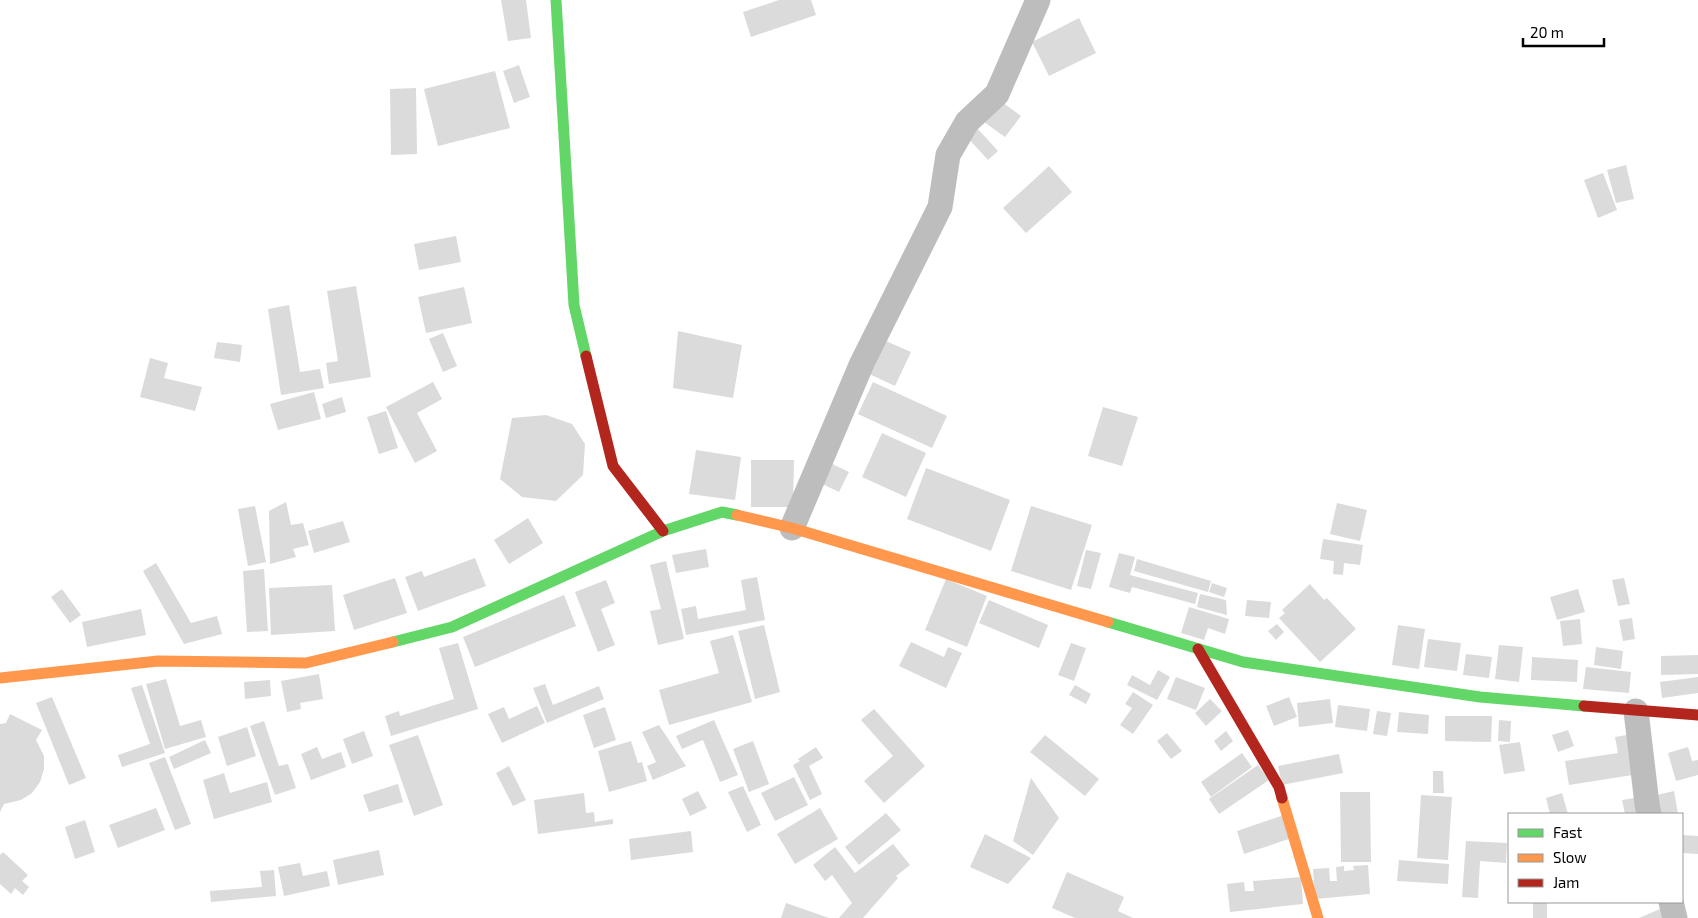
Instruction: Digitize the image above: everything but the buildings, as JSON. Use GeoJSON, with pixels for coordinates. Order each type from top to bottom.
{"type":"FeatureCollection","features":[{"type":"Feature","properties":{"kind":"street"},"geometry":{"type":"LineString","coordinates":[[556,0],[574,304],[613,466],[663,531]]}},
{"type":"Feature","properties":{"kind":"street"},"geometry":{"type":"LineString","coordinates":[[792,528],[862,364],[940,207],[948,155],[967,122],[997,94],[1038,0]]}},
{"type":"Feature","properties":{"kind":"street"},"geometry":{"type":"LineString","coordinates":[[0,678],[158,662],[306,663],[452,627],[663,531],[722,512],[792,528],[1243,662],[1470,696],[1698,715]]}},
{"type":"Feature","properties":{"kind":"street"},"geometry":{"type":"LineString","coordinates":[[1198,649],[1279,787],[1318,918]]}},
{"type":"Feature","properties":{"kind":"street"},"geometry":{"type":"LineString","coordinates":[[1636,711],[1649,813]]}},
{"type":"Feature","properties":{"kind":"street"},"geometry":{"type":"LineString","coordinates":[[1671,903],[1675,918]]}},
{"type":"Feature","properties":{"kind":"traffic: fast"},"geometry":{"type":"LineString","coordinates":[[556,0],[574,305],[586,356]]}},
{"type":"Feature","properties":{"kind":"traffic: fast"},"geometry":{"type":"LineString","coordinates":[[393,642],[452,627],[663,531],[722,512],[737,515]]}},
{"type":"Feature","properties":{"kind":"traffic: fast"},"geometry":{"type":"LineString","coordinates":[[1108,622],[1243,662],[1480,697],[1584,706]]}},
{"type":"Feature","properties":{"kind":"traffic: slow"},"geometry":{"type":"LineString","coordinates":[[737,515],[792,528],[1108,622]]}},
{"type":"Feature","properties":{"kind":"traffic: slow"},"geometry":{"type":"LineString","coordinates":[[0,678],[158,661],[306,663],[393,642]]}},
{"type":"Feature","properties":{"kind":"traffic: slow"},"geometry":{"type":"LineString","coordinates":[[1282,798],[1318,918]]}},
{"type":"Feature","properties":{"kind":"traffic: jam"},"geometry":{"type":"LineString","coordinates":[[586,356],[613,466],[663,531]]}},
{"type":"Feature","properties":{"kind":"traffic: jam"},"geometry":{"type":"LineString","coordinates":[[1198,649],[1279,787],[1282,798]]}},
{"type":"Feature","properties":{"kind":"traffic: jam"},"geometry":{"type":"LineString","coordinates":[[1584,706],[1698,715]]}}]}
